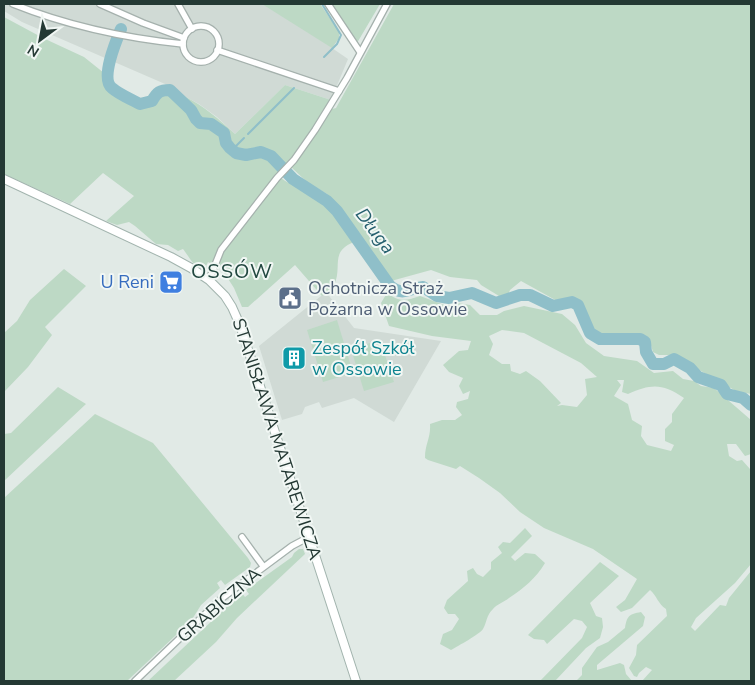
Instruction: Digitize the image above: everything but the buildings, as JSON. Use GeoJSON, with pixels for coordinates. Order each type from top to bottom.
{"type":"FeatureCollection","features":[{"type":"Feature","properties":{"kind":"street"},"geometry":{"type":"LineString","coordinates":[[13,4],[57,20],[108,34],[131,38],[184,41]]}},
{"type":"Feature","properties":{"kind":"street"},"geometry":{"type":"LineString","coordinates":[[94,4],[102,4],[184,41]]}},
{"type":"Feature","properties":{"kind":"street"},"geometry":{"type":"LineString","coordinates":[[178,4],[192,29]]}},
{"type":"Feature","properties":{"kind":"street"},"geometry":{"type":"LineString","coordinates":[[328,4],[360,52]]}},
{"type":"Feature","properties":{"kind":"street"},"geometry":{"type":"LineString","coordinates":[[209,280],[221,250],[277,178],[294,160],[339,91],[387,4]]}},
{"type":"Feature","properties":{"kind":"street"},"geometry":{"type":"LineString","coordinates":[[201,26],[212,30],[218,40],[218,50],[209,60],[198,62],[188,56],[184,41],[192,29],[201,26]]}},
{"type":"Feature","properties":{"kind":"street"},"geometry":{"type":"LineString","coordinates":[[218,50],[339,91]]}},
{"type":"Feature","properties":{"kind":"street","name":"STANISŁAWA MATAREWICZA"},"geometry":{"type":"LineString","coordinates":[[4,179],[171,256],[209,280],[229,301],[240,325],[356,681]]}},
{"type":"Feature","properties":{"kind":"street"},"geometry":{"type":"LineString","coordinates":[[242,537],[263,566]]}},
{"type":"Feature","properties":{"kind":"street","name":"GRABICZNA"},"geometry":{"type":"LineString","coordinates":[[135,681],[221,599],[295,543],[309,537]]}},
{"type":"Feature","properties":{"kind":"shaded area"},"geometry":{"type":"Polygon","coordinates":[[[4,4],[320,4],[339,32],[339,38],[332,48],[348,59],[331,100],[285,85],[235,134],[217,117],[172,87],[22,22],[4,11],[4,4]]]}},
{"type":"Feature","properties":{"kind":"shaded area"},"geometry":{"type":"Polygon","coordinates":[[[326,292],[354,328],[441,341],[394,422],[354,398],[322,408],[319,402],[305,407],[302,414],[282,420],[259,346],[326,292]]]}},
{"type":"Feature","properties":{"kind":"green space"},"geometry":{"type":"Polygon","coordinates":[[[262,4],[320,4],[339,32],[339,38],[332,48],[262,4]]]}},
{"type":"Feature","properties":{"kind":"green space"},"geometry":{"type":"Polygon","coordinates":[[[331,4],[380,4],[357,43],[331,4]]]}},
{"type":"Feature","properties":{"kind":"green space"},"geometry":{"type":"Polygon","coordinates":[[[394,4],[751,4],[751,394],[736,391],[673,355],[659,355],[653,352],[650,342],[643,338],[609,336],[599,333],[589,323],[584,310],[577,301],[559,302],[521,281],[510,290],[508,295],[499,296],[481,285],[477,280],[450,277],[431,270],[391,281],[327,194],[307,182],[291,167],[332,109],[336,108],[394,4]]]}},
{"type":"Feature","properties":{"kind":"green space"},"geometry":{"type":"Polygon","coordinates":[[[4,17],[84,57],[104,73],[104,83],[107,88],[123,100],[141,108],[146,108],[150,107],[160,96],[166,93],[178,101],[195,124],[220,134],[223,145],[230,154],[240,158],[263,156],[277,166],[280,171],[221,247],[212,264],[208,262],[206,266],[209,268],[201,269],[197,267],[183,249],[178,251],[168,245],[156,244],[129,222],[117,225],[106,221],[134,196],[103,173],[70,204],[4,174],[4,17]]]}},
{"type":"Feature","properties":{"kind":"green space"},"geometry":{"type":"Polygon","coordinates":[[[285,85],[331,100],[288,165],[263,149],[241,151],[235,149],[220,125],[200,118],[184,96],[211,113],[235,134],[285,85]]]}},
{"type":"Feature","properties":{"kind":"green space"},"geometry":{"type":"Polygon","coordinates":[[[281,178],[313,193],[325,203],[354,242],[346,246],[339,255],[334,285],[322,296],[295,265],[248,307],[242,307],[234,288],[218,263],[226,248],[281,178]]]}},
{"type":"Feature","properties":{"kind":"green space"},"geometry":{"type":"Polygon","coordinates":[[[64,269],[86,286],[45,327],[52,335],[28,367],[4,392],[4,333],[17,321],[30,300],[64,269]]]}},
{"type":"Feature","properties":{"kind":"green space"},"geometry":{"type":"Polygon","coordinates":[[[387,293],[395,298],[407,300],[420,296],[447,306],[457,303],[470,305],[480,315],[497,315],[504,311],[524,306],[562,314],[575,325],[586,343],[604,356],[637,361],[654,373],[673,371],[683,379],[694,381],[701,386],[714,388],[751,420],[751,454],[745,456],[736,444],[727,444],[729,456],[737,461],[742,460],[750,469],[751,464],[751,564],[735,583],[696,618],[691,627],[695,631],[720,605],[726,606],[729,598],[751,571],[751,681],[642,681],[652,670],[646,667],[637,677],[634,676],[629,668],[636,655],[637,645],[667,616],[666,609],[650,590],[632,608],[621,612],[616,607],[625,600],[637,579],[593,549],[544,528],[520,512],[500,493],[460,466],[456,469],[425,458],[430,424],[442,420],[455,420],[462,415],[456,407],[457,402],[468,399],[470,391],[463,394],[459,386],[463,378],[449,372],[443,365],[459,351],[468,350],[471,341],[432,336],[389,326],[381,303],[387,293]],[[502,330],[489,336],[493,344],[489,355],[502,364],[510,364],[511,371],[520,374],[526,371],[540,381],[561,403],[557,406],[577,407],[587,395],[585,379],[597,377],[581,363],[524,333],[502,330]],[[617,380],[621,385],[614,396],[628,404],[632,420],[642,426],[641,436],[647,445],[671,451],[674,445],[665,441],[665,429],[672,422],[672,414],[684,398],[669,390],[656,387],[643,388],[628,394],[622,392],[624,380],[617,380]]]}},
{"type":"Feature","properties":{"kind":"green space"},"geometry":{"type":"Polygon","coordinates":[[[337,320],[353,373],[323,382],[307,330],[337,320]]]}},
{"type":"Feature","properties":{"kind":"green space"},"geometry":{"type":"Polygon","coordinates":[[[380,340],[394,382],[364,391],[351,349],[380,340]]]}},
{"type":"Feature","properties":{"kind":"green space"},"geometry":{"type":"Polygon","coordinates":[[[58,387],[86,404],[4,481],[4,434],[11,433],[58,387]]]}},
{"type":"Feature","properties":{"kind":"green space"},"geometry":{"type":"Polygon","coordinates":[[[95,414],[153,443],[248,558],[251,563],[250,567],[225,585],[221,580],[217,583],[220,588],[201,605],[191,621],[127,681],[4,681],[4,498],[95,414]]]}},
{"type":"Feature","properties":{"kind":"green space"},"geometry":{"type":"Polygon","coordinates":[[[525,528],[532,536],[511,557],[515,561],[525,553],[535,554],[545,563],[534,578],[525,586],[495,607],[489,614],[483,629],[478,634],[451,650],[440,644],[443,634],[452,630],[459,619],[455,614],[448,614],[444,608],[447,600],[468,581],[467,571],[473,568],[477,574],[483,577],[491,569],[491,562],[502,553],[498,547],[503,542],[510,543],[525,528]]]}},
{"type":"Feature","properties":{"kind":"green space"},"geometry":{"type":"Polygon","coordinates":[[[299,549],[303,549],[305,554],[174,681],[148,681],[242,593],[245,597],[249,594],[246,590],[292,557],[299,549]]]}},
{"type":"Feature","properties":{"kind":"green space"},"geometry":{"type":"Polygon","coordinates":[[[600,562],[619,576],[590,603],[596,616],[602,618],[603,627],[600,638],[586,648],[555,681],[540,681],[582,638],[587,627],[582,621],[574,619],[547,644],[544,640],[534,639],[528,635],[600,562]]]}},
{"type":"Feature","properties":{"kind":"green space"},"geometry":{"type":"Polygon","coordinates":[[[641,612],[645,617],[643,626],[597,665],[597,670],[620,663],[624,665],[626,674],[632,681],[571,681],[577,680],[582,675],[582,668],[597,647],[608,642],[625,628],[629,616],[641,612]]]}},
{"type":"Feature","properties":{"kind":"waterway"},"geometry":{"type":"LineString","coordinates":[[322,4],[341,35],[337,44],[324,57]]}},
{"type":"Feature","properties":{"kind":"waterway","name":"Długa"},"geometry":{"type":"LineString","coordinates":[[121,29],[108,69],[109,83],[112,88],[140,104],[152,101],[161,91],[170,90],[191,110],[200,123],[211,124],[224,133],[226,143],[236,153],[246,155],[261,152],[271,156],[293,179],[327,201],[337,211],[390,286],[395,289],[406,291],[423,287],[437,296],[449,298],[472,293],[496,303],[520,295],[530,295],[553,306],[572,302],[578,305],[590,333],[600,339],[640,339],[645,342],[646,352],[653,364],[664,364],[674,359],[690,368],[698,377],[721,385],[727,394],[743,398],[751,405]]}},
{"type":"Feature","properties":{"kind":"waterway"},"geometry":{"type":"LineString","coordinates":[[248,134],[294,88]]}},
{"type":"Feature","properties":{"kind":"waterway"},"geometry":{"type":"LineString","coordinates":[[232,150],[244,138]]}},
{"type":"Feature","properties":{"kind":"place","name":"U Reni"},"geometry":{"type":"Point","coordinates":[171,282]}},
{"type":"Feature","properties":{"kind":"place","name":"Ochotnicza Straż Pożarna w Ossowie"},"geometry":{"type":"Point","coordinates":[290,298]}},
{"type":"Feature","properties":{"kind":"place","name":"Zespół Szkół w Ossowie"},"geometry":{"type":"Point","coordinates":[294,358]}},
{"type":"Feature","properties":{"kind":"district","name":"OSSÓW"},"geometry":{"type":"Point","coordinates":[232,271]}}]}
